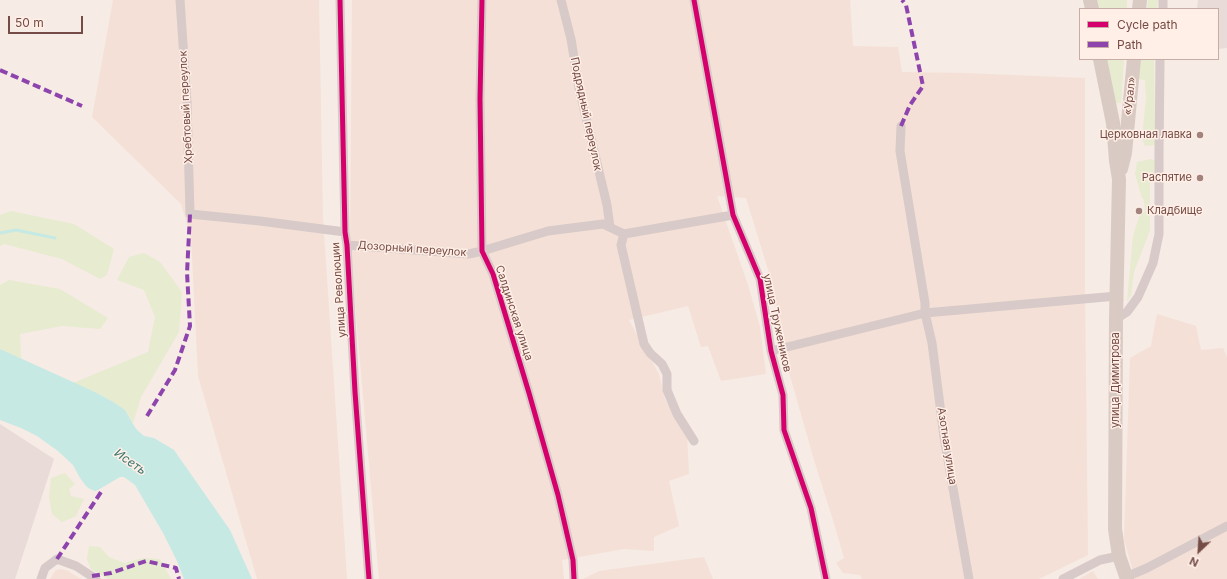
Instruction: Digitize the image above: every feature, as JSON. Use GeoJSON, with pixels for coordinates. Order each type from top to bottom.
{"type":"FeatureCollection","features":[{"type":"Feature","properties":{"kind":"main road","name":"«Урал»"},"geometry":{"type":"LineString","coordinates":[[1100,60],[1113,123],[1119,179]]}},
{"type":"Feature","properties":{"kind":"main road","name":"«Урал»"},"geometry":{"type":"LineString","coordinates":[[1119,179],[1125,153],[1134,60]]}},
{"type":"Feature","properties":{"kind":"main road","name":"улица Димитрова"},"geometry":{"type":"LineString","coordinates":[[1119,179],[1116,319],[1115,529],[1119,556],[1126,578]]}},
{"type":"Feature","properties":{"kind":"street","name":"Хребтовый переулок"},"geometry":{"type":"LineString","coordinates":[[180,0],[188,102],[190,214],[260,220],[345,232]]}},
{"type":"Feature","properties":{"kind":"street","name":"улица Революции"},"geometry":{"type":"LineString","coordinates":[[340,0],[345,232],[369,579]]}},
{"type":"Feature","properties":{"kind":"street","name":"Салдинская улица"},"geometry":{"type":"LineString","coordinates":[[482,0],[480,99],[482,251],[493,274],[558,495],[573,560],[574,579]]}},
{"type":"Feature","properties":{"kind":"street","name":"Подрядный переулок"},"geometry":{"type":"LineString","coordinates":[[561,0],[571,39],[579,88],[607,205],[610,227]]}},
{"type":"Feature","properties":{"kind":"street","name":"улица Тружеников"},"geometry":{"type":"LineString","coordinates":[[694,0],[733,215],[760,279],[771,351],[783,395],[784,430],[810,508],[826,579]]}},
{"type":"Feature","properties":{"kind":"street"},"geometry":{"type":"LineString","coordinates":[[1116,319],[1127,312],[1138,297],[1153,262],[1159,234],[1160,60]]}},
{"type":"Feature","properties":{"kind":"street","name":"Азотная улица"},"geometry":{"type":"LineString","coordinates":[[900,126],[900,151],[926,303],[925,314],[932,343],[944,437],[969,579]]}},
{"type":"Feature","properties":{"kind":"street"},"geometry":{"type":"LineString","coordinates":[[694,441],[677,414],[667,390],[667,374],[662,364],[650,353],[644,344],[621,245],[624,234],[733,215]]}},
{"type":"Feature","properties":{"kind":"street","name":"Дозорный переулок"},"geometry":{"type":"LineString","coordinates":[[347,245],[469,254],[548,231],[603,224],[624,234]]}},
{"type":"Feature","properties":{"kind":"street"},"geometry":{"type":"LineString","coordinates":[[771,351],[925,314],[1117,296]]}},
{"type":"Feature","properties":{"kind":"street"},"geometry":{"type":"LineString","coordinates":[[1126,578],[1227,526]]}},
{"type":"Feature","properties":{"kind":"street"},"geometry":{"type":"LineString","coordinates":[[1063,579],[1100,560],[1119,556]]}},
{"type":"Feature","properties":{"kind":"street"},"geometry":{"type":"LineString","coordinates":[[41,579],[45,568],[57,559],[76,566],[96,579]]}},
{"type":"Feature","properties":{"kind":"shaded area"},"geometry":{"type":"Polygon","coordinates":[[[113,0],[319,0],[323,218],[347,579],[257,579],[198,376],[191,237],[181,204],[92,117],[113,0]]]}},
{"type":"Feature","properties":{"kind":"shaded area"},"geometry":{"type":"Polygon","coordinates":[[[352,0],[850,0],[853,46],[898,47],[902,72],[1085,78],[1085,291],[1088,555],[1039,579],[862,579],[860,575],[843,573],[836,563],[844,558],[779,337],[774,289],[746,198],[717,196],[748,285],[760,327],[766,374],[721,381],[708,346],[701,347],[688,306],[629,320],[659,374],[665,399],[687,435],[689,474],[669,481],[679,526],[654,537],[654,551],[624,549],[562,560],[564,579],[379,579],[350,247],[352,0]]]}},
{"type":"Feature","properties":{"kind":"shaded area"},"geometry":{"type":"Polygon","coordinates":[[[1198,0],[1227,0],[1227,48],[1219,49],[1219,8],[1197,8],[1198,0]]]}},
{"type":"Feature","properties":{"kind":"shaded area"},"geometry":{"type":"Polygon","coordinates":[[[1157,314],[1196,326],[1201,350],[1223,348],[1227,357],[1227,579],[1135,579],[1124,539],[1130,358],[1151,346],[1157,314]]]}},
{"type":"Feature","properties":{"kind":"shaded area"},"geometry":{"type":"Polygon","coordinates":[[[0,424],[54,459],[15,579],[0,579],[0,424]]]}},
{"type":"Feature","properties":{"kind":"shaded area"},"geometry":{"type":"Polygon","coordinates":[[[704,557],[713,579],[583,579],[599,571],[704,557]]]}},
{"type":"Feature","properties":{"kind":"shaded area"},"geometry":{"type":"Polygon","coordinates":[[[61,569],[68,571],[81,579],[50,579],[56,570],[61,569]]]}},
{"type":"Feature","properties":{"kind":"shaded area"},"geometry":{"type":"Polygon","coordinates":[[[1093,571],[1098,579],[1079,579],[1093,571]]]}},
{"type":"Feature","properties":{"kind":"green space"},"geometry":{"type":"Polygon","coordinates":[[[1095,0],[1127,0],[1127,8],[1096,8],[1095,0]]]}},
{"type":"Feature","properties":{"kind":"green space"},"geometry":{"type":"Polygon","coordinates":[[[1148,0],[1158,0],[1157,8],[1147,8],[1148,0]]]}},
{"type":"Feature","properties":{"kind":"green space"},"geometry":{"type":"Polygon","coordinates":[[[1106,60],[1124,60],[1121,103],[1115,103],[1106,60]]]}},
{"type":"Feature","properties":{"kind":"green space"},"geometry":{"type":"Polygon","coordinates":[[[1141,60],[1154,60],[1155,145],[1145,146],[1142,139],[1146,98],[1145,80],[1138,79],[1141,60]]]}},
{"type":"Feature","properties":{"kind":"green space"},"geometry":{"type":"Polygon","coordinates":[[[1151,159],[1157,162],[1150,184],[1150,230],[1134,272],[1131,296],[1127,301],[1133,236],[1140,214],[1145,212],[1144,200],[1142,198],[1135,174],[1137,162],[1151,159]]]}},
{"type":"Feature","properties":{"kind":"green space"},"geometry":{"type":"Polygon","coordinates":[[[11,211],[74,224],[114,249],[107,275],[100,279],[62,259],[4,244],[0,246],[0,215],[11,211]]]}},
{"type":"Feature","properties":{"kind":"green space"},"geometry":{"type":"Polygon","coordinates":[[[144,253],[160,262],[182,292],[179,332],[141,397],[133,423],[125,410],[115,403],[95,392],[73,383],[148,352],[155,317],[144,290],[117,280],[129,257],[144,253]]]}},
{"type":"Feature","properties":{"kind":"green space"},"geometry":{"type":"Polygon","coordinates":[[[9,280],[60,289],[108,318],[100,329],[62,326],[20,334],[21,359],[0,349],[0,285],[9,280]]]}},
{"type":"Feature","properties":{"kind":"green space"},"geometry":{"type":"Polygon","coordinates":[[[65,473],[75,484],[69,489],[71,496],[84,499],[76,516],[62,522],[52,514],[49,497],[51,478],[65,473]]]}},
{"type":"Feature","properties":{"kind":"green space"},"geometry":{"type":"Polygon","coordinates":[[[89,546],[100,547],[109,557],[124,563],[143,558],[160,559],[171,579],[108,579],[91,569],[87,559],[89,546]]]}},
{"type":"Feature","properties":{"kind":"water","name":"Исеть"},"geometry":{"type":"Polygon","coordinates":[[[0,349],[95,392],[115,403],[125,410],[136,429],[144,436],[154,438],[174,450],[230,530],[252,579],[184,579],[163,533],[135,485],[124,477],[120,477],[98,490],[95,491],[90,489],[80,478],[73,465],[58,451],[37,436],[0,420],[0,349]]]}},
{"type":"Feature","properties":{"kind":"waterway"},"geometry":{"type":"LineString","coordinates":[[0,233],[16,230],[55,238]]}},
{"type":"Feature","properties":{"kind":"marked path"},"geometry":{"type":"LineString","coordinates":[[901,126],[910,105],[923,86],[906,5],[902,0]]}},
{"type":"Feature","properties":{"kind":"marked path"},"geometry":{"type":"LineString","coordinates":[[0,70],[82,106]]}},
{"type":"Feature","properties":{"kind":"marked path"},"geometry":{"type":"LineString","coordinates":[[147,416],[175,370],[190,326],[187,273],[190,214]]}},
{"type":"Feature","properties":{"kind":"marked path"},"geometry":{"type":"LineString","coordinates":[[57,559],[101,492]]}},
{"type":"Feature","properties":{"kind":"marked path"},"geometry":{"type":"LineString","coordinates":[[92,576],[111,573],[146,561],[176,568],[179,579]]}},
{"type":"Feature","properties":{"kind":"cycle path"},"geometry":{"type":"LineString","coordinates":[[340,0],[345,232],[369,579]]}},
{"type":"Feature","properties":{"kind":"cycle path"},"geometry":{"type":"LineString","coordinates":[[482,0],[480,99],[482,251],[493,274],[558,495],[573,560],[574,579]]}},
{"type":"Feature","properties":{"kind":"cycle path"},"geometry":{"type":"LineString","coordinates":[[694,0],[733,215],[760,279],[771,351],[783,395],[784,430],[811,508],[826,579]]}},
{"type":"Feature","properties":{"kind":"place","name":"Церковная лавка"},"geometry":{"type":"Point","coordinates":[1200,135]}},
{"type":"Feature","properties":{"kind":"place","name":"Распятие"},"geometry":{"type":"Point","coordinates":[1200,178]}},
{"type":"Feature","properties":{"kind":"place","name":"Кладбище"},"geometry":{"type":"Point","coordinates":[1139,211]}}]}
